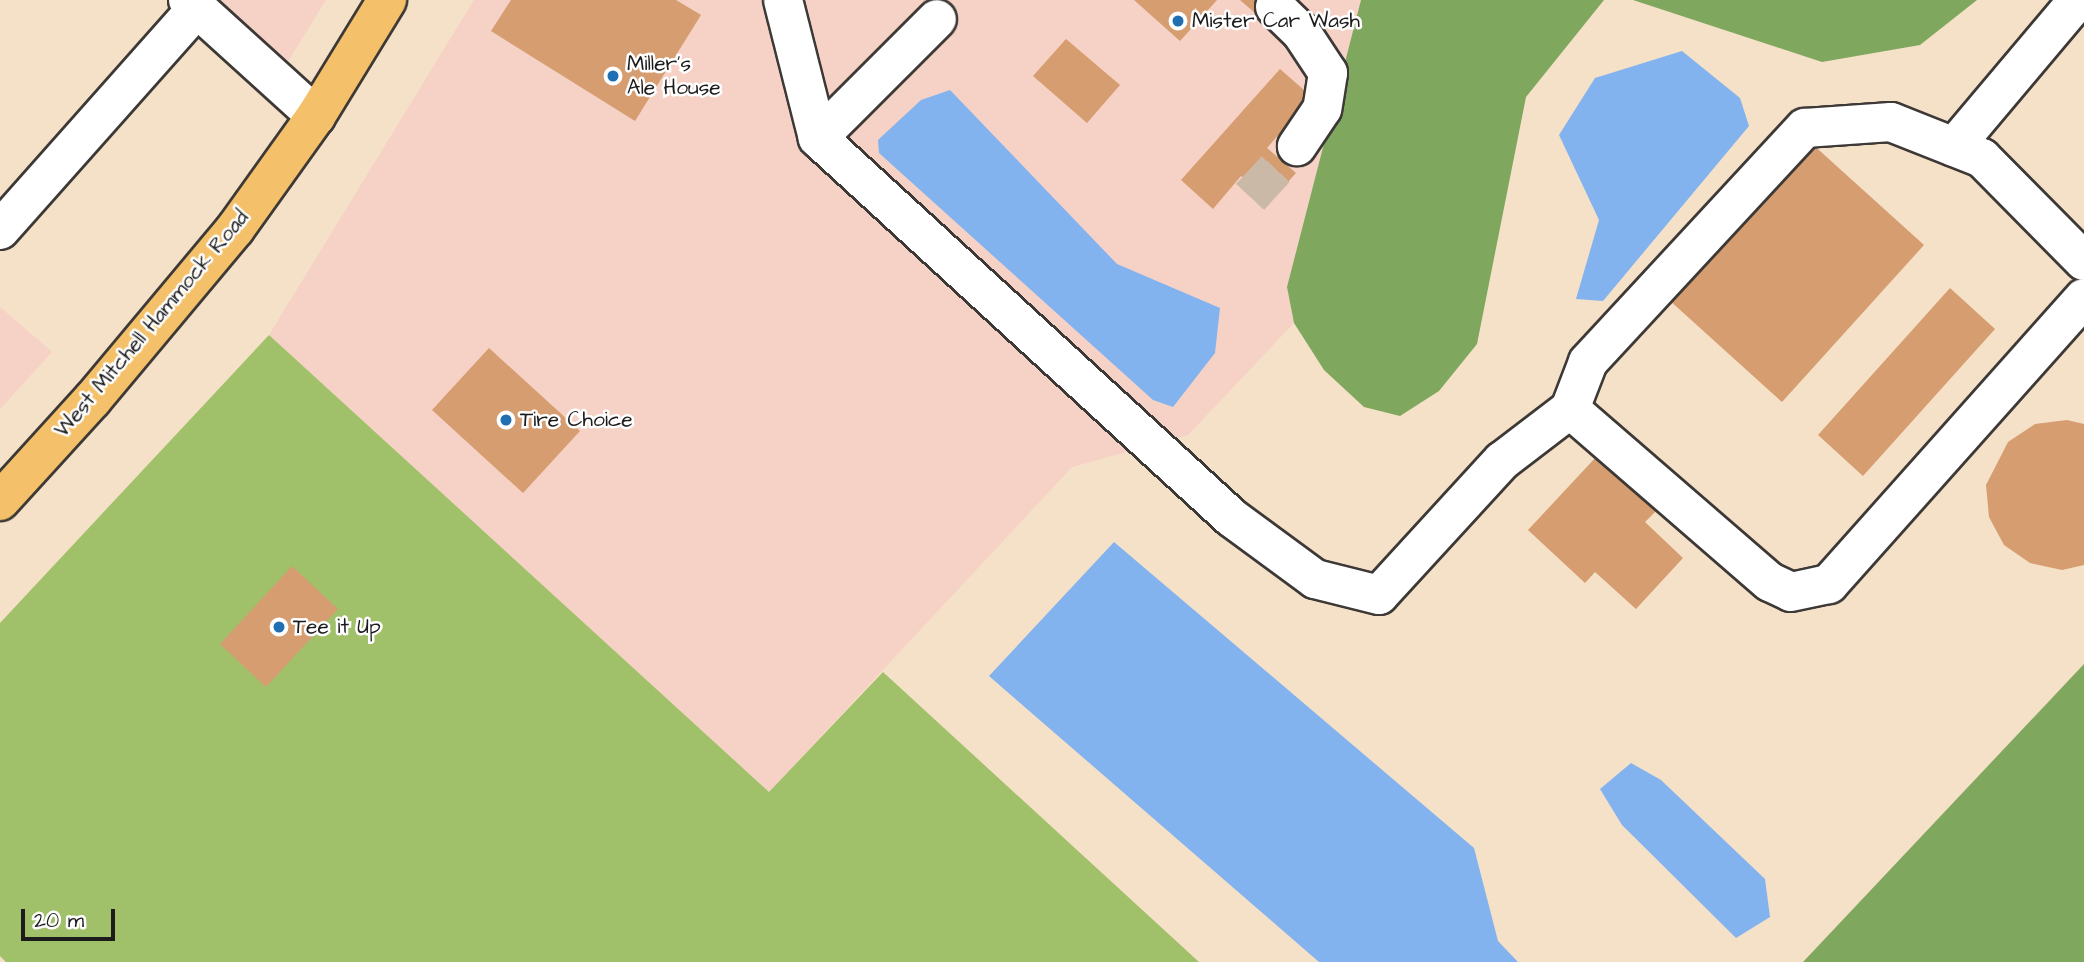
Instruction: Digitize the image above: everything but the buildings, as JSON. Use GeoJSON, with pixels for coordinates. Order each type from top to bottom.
{"type":"FeatureCollection","features":[{"type":"Feature","properties":{"kind":"main road","name":"West Mitchell Hammock Road"},"geometry":{"type":"LineString","coordinates":[[0,501],[184,293],[316,116],[387,0]]}},
{"type":"Feature","properties":{"kind":"street"},"geometry":{"type":"LineString","coordinates":[[783,0],[818,138],[1232,518],[1314,579],[1379,595],[1502,461],[1570,409],[1588,362],[1805,128],[1891,122],[1982,158],[2084,261]]}},
{"type":"Feature","properties":{"kind":"street"},"geometry":{"type":"LineString","coordinates":[[1954,147],[2078,0]]}},
{"type":"Feature","properties":{"kind":"street"},"geometry":{"type":"LineString","coordinates":[[0,230],[192,4],[316,116]]}},
{"type":"Feature","properties":{"kind":"street"},"geometry":{"type":"LineString","coordinates":[[1275,7],[1301,32],[1328,73],[1322,109],[1297,146]]}},
{"type":"Feature","properties":{"kind":"street"},"geometry":{"type":"LineString","coordinates":[[818,138],[937,19]]}},
{"type":"Feature","properties":{"kind":"street"},"geometry":{"type":"LineString","coordinates":[[1570,409],[1770,582],[1791,592],[1829,584],[2084,298]]}},
{"type":"Feature","properties":{"kind":"shaded area"},"geometry":{"type":"Polygon","coordinates":[[[212,0],[326,0],[285,66],[212,0]]]}},
{"type":"Feature","properties":{"kind":"shaded area"},"geometry":{"type":"Polygon","coordinates":[[[474,0],[1361,0],[1287,287],[1294,323],[1188,435],[1072,467],[769,792],[269,335],[474,0]]]}},
{"type":"Feature","properties":{"kind":"shaded area"},"geometry":{"type":"Polygon","coordinates":[[[0,307],[52,352],[0,409],[0,307]]]}},
{"type":"Feature","properties":{"kind":"green space"},"geometry":{"type":"Polygon","coordinates":[[[1361,0],[1604,0],[1526,97],[1477,344],[1439,391],[1400,416],[1364,407],[1324,370],[1294,323],[1287,287],[1361,0]]]}},
{"type":"Feature","properties":{"kind":"green space"},"geometry":{"type":"Polygon","coordinates":[[[1633,0],[1977,0],[1920,45],[1822,62],[1633,0]]]}},
{"type":"Feature","properties":{"kind":"green space","name":"Tee it Up"},"geometry":{"type":"Polygon","coordinates":[[[269,335],[769,792],[883,672],[1199,962],[6,962],[0,956],[0,623],[269,335]]]}},
{"type":"Feature","properties":{"kind":"green space"},"geometry":{"type":"Polygon","coordinates":[[[2084,664],[2084,962],[1803,962],[2084,664]]]}},
{"type":"Feature","properties":{"kind":"water"},"geometry":{"type":"Polygon","coordinates":[[[1682,51],[1740,98],[1749,126],[1603,301],[1576,299],[1599,220],[1559,135],[1595,78],[1682,51]]]}},
{"type":"Feature","properties":{"kind":"water"},"geometry":{"type":"Polygon","coordinates":[[[950,90],[1117,264],[1220,308],[1215,353],[1173,407],[1153,400],[879,153],[878,140],[921,100],[950,90]]]}},
{"type":"Feature","properties":{"kind":"water"},"geometry":{"type":"Polygon","coordinates":[[[1114,542],[1474,848],[1498,941],[1518,962],[1319,962],[989,676],[1114,542]]]}},
{"type":"Feature","properties":{"kind":"water"},"geometry":{"type":"Polygon","coordinates":[[[1631,763],[1661,780],[1765,879],[1770,917],[1736,938],[1622,825],[1600,789],[1631,763]]]}},
{"type":"Feature","properties":{"kind":"tunnel"},"geometry":{"type":"LineString","coordinates":[[1250,197],[1297,146]]}},
{"type":"Feature","properties":{"kind":"place","name":"Mister Car Wash"},"geometry":{"type":"Point","coordinates":[1178,21]}},
{"type":"Feature","properties":{"kind":"place","name":"Miller's Ale House"},"geometry":{"type":"Point","coordinates":[613,76]}},
{"type":"Feature","properties":{"kind":"place","name":"Tire Choice"},"geometry":{"type":"Point","coordinates":[506,420]}},
{"type":"Feature","properties":{"kind":"place","name":"Tee it Up"},"geometry":{"type":"Point","coordinates":[279,627]}}]}
